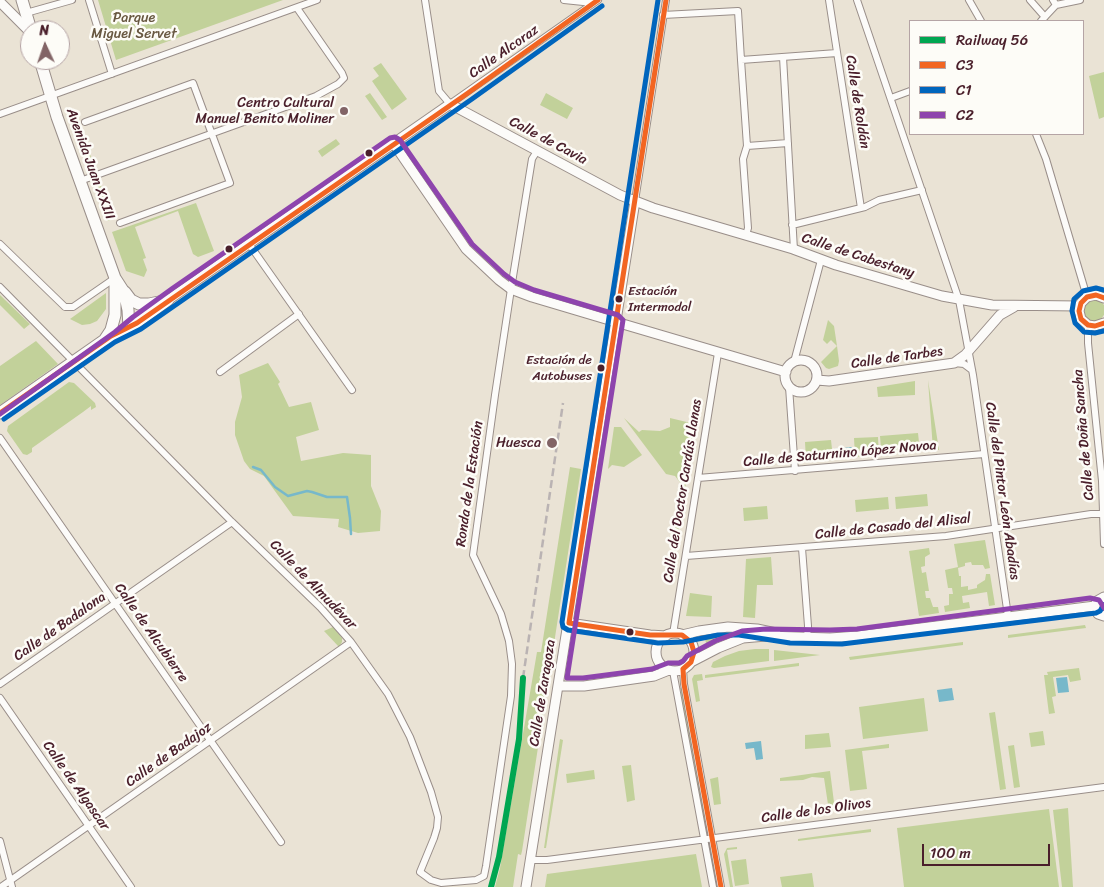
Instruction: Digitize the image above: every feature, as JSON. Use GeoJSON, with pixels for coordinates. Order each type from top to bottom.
{"type":"FeatureCollection","features":[{"type":"Feature","properties":{"kind":"highway"},"geometry":{"type":"LineString","coordinates":[[23,4],[28,20]]}},
{"type":"Feature","properties":{"kind":"highway","name":"Avenida Juan XXIII"},"geometry":{"type":"LineString","coordinates":[[43,70],[120,295],[133,325]]}},
{"type":"Feature","properties":{"kind":"highway"},"geometry":{"type":"LineString","coordinates":[[103,342],[114,322],[120,295]]}},
{"type":"Feature","properties":{"kind":"highway","name":"Avenida Juan XXIII"},"geometry":{"type":"LineString","coordinates":[[120,295],[139,304],[168,300]]}},
{"type":"Feature","properties":{"kind":"highway"},"geometry":{"type":"LineString","coordinates":[[0,423],[103,342],[133,325],[168,300]]}},
{"type":"Feature","properties":{"kind":"highway"},"geometry":{"type":"LineString","coordinates":[[0,413],[120,338],[133,325]]}},
{"type":"Feature","properties":{"kind":"main road"},"geometry":{"type":"LineString","coordinates":[[0,2],[20,21]]}},
{"type":"Feature","properties":{"kind":"main road"},"geometry":{"type":"LineString","coordinates":[[168,300],[450,104]]}},
{"type":"Feature","properties":{"kind":"main road","name":"Calle de Cavia"},"geometry":{"type":"LineString","coordinates":[[450,104],[620,195],[635,201]]}},
{"type":"Feature","properties":{"kind":"main road"},"geometry":{"type":"LineString","coordinates":[[394,144],[466,249],[511,289],[532,297],[786,372]]}},
{"type":"Feature","properties":{"kind":"main road","name":"Calle de Cabestany"},"geometry":{"type":"LineString","coordinates":[[635,201],[942,296],[992,305],[1079,306]]}},
{"type":"Feature","properties":{"kind":"main road","name":"Calle de Zaragoza"},"geometry":{"type":"LineString","coordinates":[[526,887],[635,201]]}},
{"type":"Feature","properties":{"kind":"main road"},"geometry":{"type":"LineString","coordinates":[[1104,298],[1096,295],[1087,297],[1079,306],[1079,315],[1088,325],[1096,326],[1104,323]]}},
{"type":"Feature","properties":{"kind":"main road","name":"Calle de Tarbes"},"geometry":{"type":"LineString","coordinates":[[817,380],[829,382],[954,363],[968,351],[1000,315],[1018,306]]}},
{"type":"Feature","properties":{"kind":"main road"},"geometry":{"type":"LineString","coordinates":[[802,361],[811,364],[816,371],[817,380],[813,387],[806,392],[797,392],[789,387],[785,379],[789,366],[794,362],[802,361]]}},
{"type":"Feature","properties":{"kind":"main road"},"geometry":{"type":"LineString","coordinates":[[1104,597],[1098,600],[1095,606],[1096,613],[1104,616]]}},
{"type":"Feature","properties":{"kind":"main road"},"geometry":{"type":"LineString","coordinates":[[569,623],[650,635],[674,635],[717,628],[739,628],[757,629],[807,638],[858,636],[1095,606]]}},
{"type":"Feature","properties":{"kind":"main road"},"geometry":{"type":"LineString","coordinates":[[674,635],[688,639],[692,645],[694,656],[691,662]]}},
{"type":"Feature","properties":{"kind":"main road"},"geometry":{"type":"LineString","coordinates":[[674,635],[657,647],[657,656],[661,665],[675,670]]}},
{"type":"Feature","properties":{"kind":"main road"},"geometry":{"type":"LineString","coordinates":[[558,686],[584,686],[654,676],[675,670],[718,648],[743,638],[791,636]]}},
{"type":"Feature","properties":{"kind":"street"},"geometry":{"type":"LineString","coordinates":[[23,4],[72,0]]}},
{"type":"Feature","properties":{"kind":"street"},"geometry":{"type":"LineString","coordinates":[[89,0],[112,74]]}},
{"type":"Feature","properties":{"kind":"street"},"geometry":{"type":"LineString","coordinates":[[0,114],[317,0]]}},
{"type":"Feature","properties":{"kind":"street"},"geometry":{"type":"LineString","coordinates":[[418,0],[426,8]]}},
{"type":"Feature","properties":{"kind":"street"},"geometry":{"type":"LineString","coordinates":[[425,0],[439,91],[450,104]]}},
{"type":"Feature","properties":{"kind":"street"},"geometry":{"type":"LineString","coordinates":[[564,0],[595,2]]}},
{"type":"Feature","properties":{"kind":"street","name":"Calle de Zaragoza"},"geometry":{"type":"LineString","coordinates":[[635,201],[666,0]]}},
{"type":"Feature","properties":{"kind":"street","name":"Calle de Roldán"},"geometry":{"type":"LineString","coordinates":[[829,0],[861,208]]}},
{"type":"Feature","properties":{"kind":"street","name":"Calle del Pintor León Abadías"},"geometry":{"type":"LineString","coordinates":[[857,0],[959,300],[972,370],[1008,616]]}},
{"type":"Feature","properties":{"kind":"street"},"geometry":{"type":"LineString","coordinates":[[969,0],[980,20]]}},
{"type":"Feature","properties":{"kind":"street"},"geometry":{"type":"LineString","coordinates":[[1030,0],[1043,19],[1055,2],[1080,0]]}},
{"type":"Feature","properties":{"kind":"street","name":"Calle Alcoraz"},"geometry":{"type":"LineString","coordinates":[[450,104],[595,2]]}},
{"type":"Feature","properties":{"kind":"street"},"geometry":{"type":"LineString","coordinates":[[80,181],[316,96],[334,86],[344,78],[297,8]]}},
{"type":"Feature","properties":{"kind":"street"},"geometry":{"type":"LineString","coordinates":[[663,15],[738,11],[747,146],[743,159],[748,228],[746,235]]}},
{"type":"Feature","properties":{"kind":"street"},"geometry":{"type":"LineString","coordinates":[[741,60],[837,54]]}},
{"type":"Feature","properties":{"kind":"street"},"geometry":{"type":"LineString","coordinates":[[783,57],[794,250]]}},
{"type":"Feature","properties":{"kind":"street"},"geometry":{"type":"LineString","coordinates":[[85,122],[193,83],[230,183],[120,224]]}},
{"type":"Feature","properties":{"kind":"street"},"geometry":{"type":"LineString","coordinates":[[891,98],[909,91]]}},
{"type":"Feature","properties":{"kind":"street"},"geometry":{"type":"LineString","coordinates":[[1036,135],[1087,297]]}},
{"type":"Feature","properties":{"kind":"street"},"geometry":{"type":"LineString","coordinates":[[747,146],[788,143]]}},
{"type":"Feature","properties":{"kind":"street"},"geometry":{"type":"LineString","coordinates":[[511,289],[532,159],[537,150]]}},
{"type":"Feature","properties":{"kind":"street"},"geometry":{"type":"LineString","coordinates":[[792,225],[861,208],[879,200],[922,190]]}},
{"type":"Feature","properties":{"kind":"street"},"geometry":{"type":"LineString","coordinates":[[0,244],[65,307],[73,307],[115,278]]}},
{"type":"Feature","properties":{"kind":"street"},"geometry":{"type":"LineString","coordinates":[[250,244],[352,390]]}},
{"type":"Feature","properties":{"kind":"street"},"geometry":{"type":"LineString","coordinates":[[794,362],[822,260]]}},
{"type":"Feature","properties":{"kind":"street"},"geometry":{"type":"LineString","coordinates":[[942,296],[954,285]]}},
{"type":"Feature","properties":{"kind":"street","name":"Calle de Almudévar"},"geometry":{"type":"LineString","coordinates":[[0,287],[232,522],[320,607],[351,642],[388,694],[410,737],[432,792],[438,817],[437,828],[420,872]]}},
{"type":"Feature","properties":{"kind":"street","name":"Ronda de la Estación"},"geometry":{"type":"LineString","coordinates":[[420,872],[436,882],[459,883],[481,879],[484,876],[486,866],[511,696],[512,664],[509,641],[501,614],[473,555],[494,395],[511,289]]}},
{"type":"Feature","properties":{"kind":"street"},"geometry":{"type":"LineString","coordinates":[[220,372],[299,314]]}},
{"type":"Feature","properties":{"kind":"street","name":"Calle de Doña Sancha"},"geometry":{"type":"LineString","coordinates":[[1088,325],[1088,343],[1100,455],[1104,544]]}},
{"type":"Feature","properties":{"kind":"street"},"geometry":{"type":"LineString","coordinates":[[966,339],[976,341]]}},
{"type":"Feature","properties":{"kind":"street","name":"Calle del Doctor Cardús Llanas"},"geometry":{"type":"LineString","coordinates":[[674,635],[718,353]]}},
{"type":"Feature","properties":{"kind":"street"},"geometry":{"type":"LineString","coordinates":[[954,363],[964,364],[972,370]]}},
{"type":"Feature","properties":{"kind":"street"},"geometry":{"type":"LineString","coordinates":[[789,387],[795,470]]}},
{"type":"Feature","properties":{"kind":"street","name":"Calle de Alcubierre"},"geometry":{"type":"LineString","coordinates":[[0,438],[212,740],[281,842]]}},
{"type":"Feature","properties":{"kind":"street","name":"Calle de Saturnino López Novoa"},"geometry":{"type":"LineString","coordinates":[[698,478],[984,454]]}},
{"type":"Feature","properties":{"kind":"street","name":"Calle de Casado del Alisal"},"geometry":{"type":"LineString","coordinates":[[686,556],[946,536],[1091,514],[1103,514]]}},
{"type":"Feature","properties":{"kind":"street","name":"Calle de Badalona"},"geometry":{"type":"LineString","coordinates":[[0,684],[232,522]]}},
{"type":"Feature","properties":{"kind":"street"},"geometry":{"type":"LineString","coordinates":[[802,548],[808,626],[807,638]]}},
{"type":"Feature","properties":{"kind":"street","name":"Calle de Badajoz"},"geometry":{"type":"LineString","coordinates":[[2,887],[11,884],[88,826],[351,642]]}},
{"type":"Feature","properties":{"kind":"street"},"geometry":{"type":"LineString","coordinates":[[675,670],[684,684],[708,838],[713,887]]}},
{"type":"Feature","properties":{"kind":"street","name":"Calle de Algascar"},"geometry":{"type":"LineString","coordinates":[[0,698],[131,887]]}},
{"type":"Feature","properties":{"kind":"street","name":"Calle de los Olivos"},"geometry":{"type":"LineString","coordinates":[[531,860],[547,860],[1104,787]]}},
{"type":"Feature","properties":{"kind":"street"},"geometry":{"type":"LineString","coordinates":[[708,838],[720,887]]}},
{"type":"Feature","properties":{"kind":"street"},"geometry":{"type":"LineString","coordinates":[[0,841],[11,884]]}},
{"type":"Feature","properties":{"kind":"green space","name":"Parque Miguel Servet"},"geometry":{"type":"Polygon","coordinates":[[[98,0],[283,0],[116,60],[98,0]]]}},
{"type":"Feature","properties":{"kind":"green space"},"geometry":{"type":"Polygon","coordinates":[[[381,63],[407,99],[392,110],[372,81],[379,76],[373,68],[381,63]]]}},
{"type":"Feature","properties":{"kind":"green space"},"geometry":{"type":"Polygon","coordinates":[[[1104,72],[1104,117],[1099,119],[1089,76],[1104,72]]]}},
{"type":"Feature","properties":{"kind":"green space"},"geometry":{"type":"Polygon","coordinates":[[[370,93],[387,117],[382,120],[365,96],[370,93]]]}},
{"type":"Feature","properties":{"kind":"green space"},"geometry":{"type":"Polygon","coordinates":[[[546,93],[573,108],[567,119],[540,105],[546,93]]]}},
{"type":"Feature","properties":{"kind":"green space"},"geometry":{"type":"Polygon","coordinates":[[[82,131],[94,166],[87,162],[87,155],[85,155],[80,143],[82,142],[76,132],[82,131]]]}},
{"type":"Feature","properties":{"kind":"green space"},"geometry":{"type":"Polygon","coordinates":[[[336,139],[340,144],[322,157],[318,151],[336,139]]]}},
{"type":"Feature","properties":{"kind":"green space"},"geometry":{"type":"Polygon","coordinates":[[[100,183],[113,219],[108,221],[106,215],[108,214],[106,209],[104,210],[100,199],[102,198],[97,189],[100,183]]]}},
{"type":"Feature","properties":{"kind":"green space"},"geometry":{"type":"Polygon","coordinates":[[[196,203],[214,251],[198,257],[193,254],[178,211],[135,227],[146,258],[143,259],[147,270],[144,277],[126,271],[112,232],[196,203]]]}},
{"type":"Feature","properties":{"kind":"green space"},"geometry":{"type":"Polygon","coordinates":[[[106,293],[106,309],[97,321],[82,325],[70,319],[106,293]]]}},
{"type":"Feature","properties":{"kind":"green space"},"geometry":{"type":"Polygon","coordinates":[[[0,295],[30,324],[24,329],[0,305],[0,295]]]}},
{"type":"Feature","properties":{"kind":"green space"},"geometry":{"type":"Polygon","coordinates":[[[1094,299],[1102,302],[1105,310],[1102,318],[1094,321],[1086,318],[1083,310],[1086,302],[1094,299]]]}},
{"type":"Feature","properties":{"kind":"green space"},"geometry":{"type":"Polygon","coordinates":[[[828,320],[834,326],[837,346],[831,340],[827,344],[823,340],[828,320]]]}},
{"type":"Feature","properties":{"kind":"green space"},"geometry":{"type":"Polygon","coordinates":[[[36,341],[58,364],[0,405],[0,366],[36,341]]]}},
{"type":"Feature","properties":{"kind":"green space"},"geometry":{"type":"Polygon","coordinates":[[[837,346],[838,366],[826,368],[821,362],[837,346]]]}},
{"type":"Feature","properties":{"kind":"green space"},"geometry":{"type":"Polygon","coordinates":[[[268,363],[280,382],[278,384],[289,407],[311,402],[319,430],[296,437],[301,461],[343,453],[371,455],[371,486],[381,511],[380,531],[358,533],[338,527],[339,519],[293,516],[264,476],[250,469],[244,461],[235,435],[235,422],[242,397],[239,375],[268,363]]]}},
{"type":"Feature","properties":{"kind":"green space"},"geometry":{"type":"Polygon","coordinates":[[[928,380],[939,450],[933,450],[928,380]]]}},
{"type":"Feature","properties":{"kind":"green space"},"geometry":{"type":"Polygon","coordinates":[[[915,381],[915,395],[878,397],[877,387],[915,381]]]}},
{"type":"Feature","properties":{"kind":"green space"},"geometry":{"type":"Polygon","coordinates":[[[69,382],[74,383],[95,403],[96,407],[91,410],[91,406],[32,448],[32,452],[27,455],[23,454],[7,431],[8,426],[69,382]]]}},
{"type":"Feature","properties":{"kind":"green space"},"geometry":{"type":"Polygon","coordinates":[[[624,418],[639,432],[642,430],[660,431],[670,427],[670,418],[695,424],[672,575],[668,574],[682,485],[675,476],[666,474],[624,418]]]}},
{"type":"Feature","properties":{"kind":"green space"},"geometry":{"type":"Polygon","coordinates":[[[614,427],[621,427],[642,455],[624,467],[612,465],[608,469],[614,427]]]}},
{"type":"Feature","properties":{"kind":"green space"},"geometry":{"type":"Polygon","coordinates":[[[918,433],[920,452],[884,454],[884,448],[881,448],[880,436],[918,433]]]}},
{"type":"Feature","properties":{"kind":"green space"},"geometry":{"type":"Polygon","coordinates":[[[878,437],[879,455],[855,457],[854,438],[878,437]]]}},
{"type":"Feature","properties":{"kind":"green space"},"geometry":{"type":"Polygon","coordinates":[[[831,440],[833,458],[806,460],[805,442],[831,440]]]}},
{"type":"Feature","properties":{"kind":"green space"},"geometry":{"type":"Polygon","coordinates":[[[570,467],[581,469],[522,851],[521,855],[518,854],[513,887],[495,887],[500,868],[537,652],[541,652],[570,467]]]}},
{"type":"Feature","properties":{"kind":"green space"},"geometry":{"type":"Polygon","coordinates":[[[927,494],[928,506],[896,509],[895,497],[927,494]]]}},
{"type":"Feature","properties":{"kind":"green space"},"geometry":{"type":"Polygon","coordinates":[[[888,497],[889,509],[856,512],[855,500],[888,497]]]}},
{"type":"Feature","properties":{"kind":"green space"},"geometry":{"type":"Polygon","coordinates":[[[767,506],[768,519],[744,521],[743,508],[767,506]]]}},
{"type":"Feature","properties":{"kind":"green space"},"geometry":{"type":"Polygon","coordinates":[[[985,540],[990,568],[985,569],[983,565],[972,565],[971,562],[965,563],[965,566],[958,568],[959,576],[961,576],[961,587],[968,586],[968,590],[977,588],[977,585],[985,580],[986,574],[990,574],[995,605],[989,606],[987,592],[962,596],[963,603],[969,602],[970,608],[945,612],[944,606],[949,605],[949,594],[953,594],[952,588],[948,588],[945,570],[958,567],[954,544],[985,540]]]}},
{"type":"Feature","properties":{"kind":"green space"},"geometry":{"type":"Polygon","coordinates":[[[929,548],[930,554],[925,557],[925,566],[921,567],[922,573],[926,572],[929,591],[925,591],[926,598],[930,598],[933,607],[938,607],[939,613],[919,616],[909,551],[929,548]]]}},
{"type":"Feature","properties":{"kind":"green space"},"geometry":{"type":"Polygon","coordinates":[[[771,557],[773,585],[757,585],[755,618],[743,617],[746,559],[771,557]]]}},
{"type":"Feature","properties":{"kind":"green space"},"geometry":{"type":"Polygon","coordinates":[[[690,593],[712,596],[711,617],[686,616],[690,593]]]}},
{"type":"Feature","properties":{"kind":"green space"},"geometry":{"type":"Polygon","coordinates":[[[1085,625],[1086,628],[1008,638],[1008,635],[1085,625]]]}},
{"type":"Feature","properties":{"kind":"green space"},"geometry":{"type":"Polygon","coordinates":[[[333,627],[342,638],[339,647],[324,631],[333,627]]]}},
{"type":"Feature","properties":{"kind":"green space"},"geometry":{"type":"Polygon","coordinates":[[[740,633],[707,647],[704,635],[740,633]]]}},
{"type":"Feature","properties":{"kind":"green space"},"geometry":{"type":"Polygon","coordinates":[[[963,642],[963,645],[850,660],[849,657],[963,642]]]}},
{"type":"Feature","properties":{"kind":"green space"},"geometry":{"type":"Polygon","coordinates":[[[769,649],[769,661],[711,667],[713,662],[725,656],[739,651],[769,649]]]}},
{"type":"Feature","properties":{"kind":"green space"},"geometry":{"type":"Polygon","coordinates":[[[774,650],[820,655],[774,661],[774,650]]]}},
{"type":"Feature","properties":{"kind":"green space"},"geometry":{"type":"Polygon","coordinates":[[[799,663],[799,666],[705,678],[705,675],[799,663]]]}},
{"type":"Feature","properties":{"kind":"green space"},"geometry":{"type":"Polygon","coordinates":[[[1079,668],[1081,680],[1070,682],[1068,675],[1053,677],[1056,696],[1052,697],[1055,713],[1049,714],[1044,675],[1048,675],[1047,672],[1079,668]]]}},
{"type":"Feature","properties":{"kind":"green space"},"geometry":{"type":"Polygon","coordinates":[[[702,674],[703,680],[697,681],[700,701],[696,702],[692,679],[694,675],[702,674]]]}},
{"type":"Feature","properties":{"kind":"green space"},"geometry":{"type":"Polygon","coordinates":[[[680,688],[682,688],[706,820],[704,820],[680,688]]]}},
{"type":"Feature","properties":{"kind":"green space"},"geometry":{"type":"Polygon","coordinates":[[[924,698],[928,731],[863,739],[859,707],[924,698]]]}},
{"type":"Feature","properties":{"kind":"green space"},"geometry":{"type":"Polygon","coordinates":[[[995,712],[1006,789],[1000,790],[989,713],[995,712]]]}},
{"type":"Feature","properties":{"kind":"green space"},"geometry":{"type":"Polygon","coordinates":[[[1043,731],[1045,745],[1031,747],[1029,733],[1043,731]]]}},
{"type":"Feature","properties":{"kind":"green space"},"geometry":{"type":"Polygon","coordinates":[[[829,733],[831,747],[805,749],[805,735],[829,733]]]}},
{"type":"Feature","properties":{"kind":"green space"},"geometry":{"type":"Polygon","coordinates":[[[560,739],[563,740],[546,848],[544,848],[560,739]]]}},
{"type":"Feature","properties":{"kind":"green space"},"geometry":{"type":"Polygon","coordinates":[[[889,744],[889,748],[862,751],[867,789],[850,791],[845,750],[889,744]]]}},
{"type":"Feature","properties":{"kind":"green space"},"geometry":{"type":"Polygon","coordinates":[[[1014,745],[1020,787],[1014,788],[1008,746],[1014,745]]]}},
{"type":"Feature","properties":{"kind":"green space"},"geometry":{"type":"Polygon","coordinates":[[[631,765],[635,800],[627,802],[622,766],[631,765]]]}},
{"type":"Feature","properties":{"kind":"green space"},"geometry":{"type":"Polygon","coordinates":[[[594,770],[595,779],[567,783],[566,774],[594,770]]]}},
{"type":"Feature","properties":{"kind":"green space"},"geometry":{"type":"Polygon","coordinates":[[[830,771],[835,810],[829,811],[824,778],[812,777],[803,780],[780,781],[780,778],[830,771]]]}},
{"type":"Feature","properties":{"kind":"green space"},"geometry":{"type":"Polygon","coordinates":[[[718,777],[721,804],[714,805],[710,779],[718,777]]]}},
{"type":"Feature","properties":{"kind":"green space"},"geometry":{"type":"Polygon","coordinates":[[[1068,808],[1073,887],[1062,887],[1053,810],[1068,808]]]}},
{"type":"Feature","properties":{"kind":"green space"},"geometry":{"type":"Polygon","coordinates":[[[1049,809],[1059,887],[904,887],[897,828],[1049,809]]]}},
{"type":"Feature","properties":{"kind":"green space"},"geometry":{"type":"Polygon","coordinates":[[[871,829],[871,832],[798,841],[798,839],[871,829]]]}},
{"type":"Feature","properties":{"kind":"green space"},"geometry":{"type":"Polygon","coordinates":[[[737,847],[737,849],[727,850],[733,887],[730,887],[724,854],[727,848],[737,847]]]}},
{"type":"Feature","properties":{"kind":"green space"},"geometry":{"type":"Polygon","coordinates":[[[696,854],[702,887],[545,887],[547,874],[696,854]]]}},
{"type":"Feature","properties":{"kind":"green space"},"geometry":{"type":"Polygon","coordinates":[[[746,859],[749,884],[735,886],[731,861],[746,859]]]}},
{"type":"Feature","properties":{"kind":"green space"},"geometry":{"type":"Polygon","coordinates":[[[812,873],[814,887],[782,887],[780,877],[812,873]]]}},
{"type":"Feature","properties":{"kind":"water"},"geometry":{"type":"Polygon","coordinates":[[[852,447],[853,456],[835,458],[834,449],[852,447]]]}},
{"type":"Feature","properties":{"kind":"water"},"geometry":{"type":"Polygon","coordinates":[[[1067,677],[1069,692],[1058,693],[1056,678],[1067,677]]]}},
{"type":"Feature","properties":{"kind":"water"},"geometry":{"type":"Polygon","coordinates":[[[952,688],[954,700],[939,702],[937,690],[952,688]]]}},
{"type":"Feature","properties":{"kind":"water"},"geometry":{"type":"Polygon","coordinates":[[[761,741],[763,759],[756,760],[754,748],[746,749],[745,743],[761,741]]]}},
{"type":"Feature","properties":{"kind":"waterway"},"geometry":{"type":"LineString","coordinates":[[253,467],[261,470],[275,487],[288,496],[307,491],[327,497],[347,497],[351,534]]}},
{"type":"Feature","properties":{"kind":"railway"},"geometry":{"type":"LineString","coordinates":[[523,678],[563,403]]}},
{"type":"Feature","properties":{"kind":"rail line","name":"56"},"geometry":{"type":"LineString","coordinates":[[491,887],[499,857],[519,739],[523,678]]}},
{"type":"Feature","properties":{"kind":"transit line","name":"C3"},"geometry":{"type":"LineString","coordinates":[[0,413],[111,336],[137,323],[468,93],[598,0]]}},
{"type":"Feature","properties":{"kind":"transit line","name":"C1"},"geometry":{"type":"LineString","coordinates":[[658,0],[562,622],[563,627],[568,630],[658,643],[683,642],[718,635],[739,635],[790,643],[842,644],[1096,613],[1104,605]]}},
{"type":"Feature","properties":{"kind":"transit line","name":"C3"},"geometry":{"type":"LineString","coordinates":[[569,623],[666,0]]}},
{"type":"Feature","properties":{"kind":"transit line","name":"C1"},"geometry":{"type":"LineString","coordinates":[[4,419],[115,342],[141,329],[472,99],[602,6]]}},
{"type":"Feature","properties":{"kind":"transit line","name":"C2"},"geometry":{"type":"LineString","coordinates":[[0,414],[173,288],[390,138],[395,137],[400,140],[472,244],[504,274],[515,282],[534,290],[618,315],[623,320],[567,678],[583,678],[652,669],[668,663],[679,663],[687,656],[715,641],[742,631],[766,629],[857,629],[1090,598],[1099,600],[1104,608]]}},
{"type":"Feature","properties":{"kind":"transit line","name":"C1"},"geometry":{"type":"LineString","coordinates":[[1104,290],[1096,288],[1083,291],[1074,299],[1072,311],[1075,323],[1084,332],[1095,333],[1104,331]]}},
{"type":"Feature","properties":{"kind":"transit line","name":"C3"},"geometry":{"type":"LineString","coordinates":[[1104,298],[1096,295],[1087,297],[1081,303],[1079,311],[1081,319],[1088,325],[1095,326],[1104,323]]}},
{"type":"Feature","properties":{"kind":"transit line","name":"C3"},"geometry":{"type":"LineString","coordinates":[[569,623],[650,635],[682,635],[691,642],[694,652],[691,662],[683,669]]}},
{"type":"Feature","properties":{"kind":"transit line","name":"C3"},"geometry":{"type":"LineString","coordinates":[[683,669],[684,684],[721,887]]}},
{"type":"Feature","properties":{"kind":"place","name":"Centro Cultural Manuel Benito Moliner"},"geometry":{"type":"Point","coordinates":[344,111]}},
{"type":"Feature","properties":{"kind":"place","name":"Estación Intermodal"},"geometry":{"type":"Point","coordinates":[619,299]}},
{"type":"Feature","properties":{"kind":"place","name":"Estación de Autobuses"},"geometry":{"type":"Point","coordinates":[601,368]}},
{"type":"Feature","properties":{"kind":"place","name":"Huesca"},"geometry":{"type":"Point","coordinates":[552,443]}}]}
